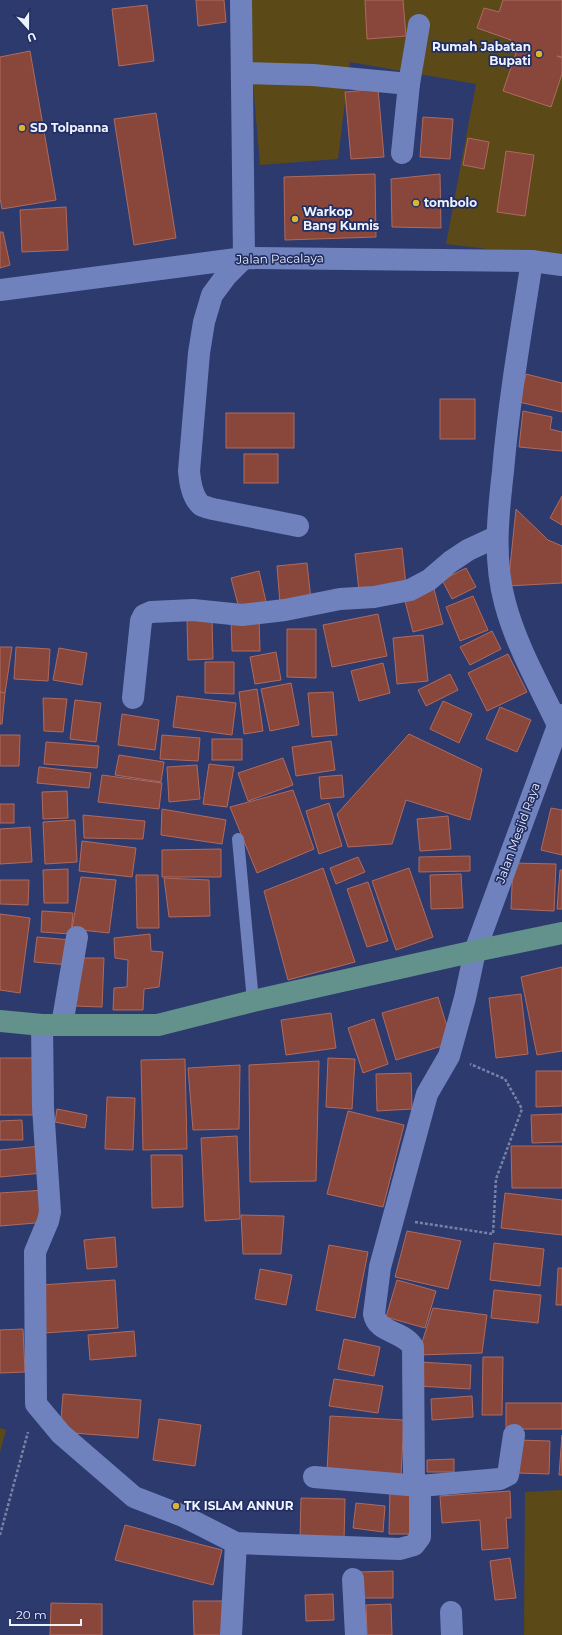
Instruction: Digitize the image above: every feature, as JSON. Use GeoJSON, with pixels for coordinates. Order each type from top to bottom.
{"type":"FeatureCollection","features":[{"type":"Feature","properties":{"kind":"main road"},"geometry":{"type":"LineString","coordinates":[[0,1021],[52,1025],[158,1025],[253,1001],[475,951],[562,934]]}},
{"type":"Feature","properties":{"kind":"street"},"geometry":{"type":"LineString","coordinates":[[241,0],[244,258],[226,276],[212,295],[204,322],[199,353],[189,471],[190,482],[193,492],[201,504],[213,509],[298,526]]}},
{"type":"Feature","properties":{"kind":"street"},"geometry":{"type":"LineString","coordinates":[[402,153],[409,84],[419,25]]}},
{"type":"Feature","properties":{"kind":"street"},"geometry":{"type":"LineString","coordinates":[[242,73],[313,74],[409,84]]}},
{"type":"Feature","properties":{"kind":"street","name":"Jalan Pacalaya"},"geometry":{"type":"LineString","coordinates":[[0,290],[244,258],[532,261],[562,265]]}},
{"type":"Feature","properties":{"kind":"street"},"geometry":{"type":"LineString","coordinates":[[532,261],[508,418],[496,537],[499,575],[505,603],[518,641],[560,720]]}},
{"type":"Feature","properties":{"kind":"street"},"geometry":{"type":"LineString","coordinates":[[133,698],[141,621],[144,615],[150,612],[193,610],[242,615],[285,610],[340,599],[374,597],[410,590],[429,580],[450,562],[468,550],[496,537]]}},
{"type":"Feature","properties":{"kind":"street","name":"Jalan Mesjid Raya"},"geometry":{"type":"LineString","coordinates":[[236,1543],[339,1548],[408,1548],[414,1545],[420,1537],[413,1347],[407,1339],[379,1325],[375,1321],[374,1314],[380,1267],[427,1094],[449,1056],[465,998],[475,951],[560,720]]}},
{"type":"Feature","properties":{"kind":"street"},"geometry":{"type":"LineString","coordinates":[[77,937],[52,1025],[43,1107],[50,1212],[48,1221],[35,1252],[36,1404],[61,1434],[134,1496],[183,1516],[236,1543],[231,1635]]}},
{"type":"Feature","properties":{"kind":"street"},"geometry":{"type":"LineString","coordinates":[[314,1477],[417,1485],[500,1479],[508,1475],[514,1435]]}},
{"type":"Feature","properties":{"kind":"street"},"geometry":{"type":"LineString","coordinates":[[353,1579],[356,1635]]}},
{"type":"Feature","properties":{"kind":"street"},"geometry":{"type":"LineString","coordinates":[[451,1612],[452,1635]]}},
{"type":"Feature","properties":{"kind":"lane"},"geometry":{"type":"LineString","coordinates":[[238,839],[253,1001]]}},
{"type":"Feature","properties":{"kind":"path"},"geometry":{"type":"LineString","coordinates":[[394,1219],[493,1234],[496,1179],[522,1109],[505,1079],[449,1056]]}},
{"type":"Feature","properties":{"kind":"path"},"geometry":{"type":"LineString","coordinates":[[0,1535],[36,1404]]}},
{"type":"Feature","properties":{"kind":"shaded area"},"geometry":{"type":"Polygon","coordinates":[[[251,0],[562,0],[562,258],[446,244],[476,84],[350,62],[338,159],[260,165],[251,61],[251,0]]]}},
{"type":"Feature","properties":{"kind":"shaded area"},"geometry":{"type":"Polygon","coordinates":[[[0,1428],[6,1430],[0,1452],[0,1428]]]}},
{"type":"Feature","properties":{"kind":"shaded area"},"geometry":{"type":"Polygon","coordinates":[[[562,1490],[562,1635],[524,1635],[525,1492],[562,1490]]]}},
{"type":"Feature","properties":{"kind":"building"},"geometry":{"type":"Polygon","coordinates":[[[196,0],[224,0],[226,22],[198,26],[196,0]]]}},
{"type":"Feature","properties":{"kind":"building"},"geometry":{"type":"Polygon","coordinates":[[[365,0],[403,0],[406,36],[367,39],[365,0]]]}},
{"type":"Feature","properties":{"kind":"building","name":"Rumah Jabatan Bupati"},"geometry":{"type":"Polygon","coordinates":[[[503,0],[562,0],[562,57],[557,56],[562,58],[562,74],[551,107],[503,91],[516,53],[508,51],[511,40],[477,28],[484,8],[499,12],[503,0]]]}},
{"type":"Feature","properties":{"kind":"building"},"geometry":{"type":"Polygon","coordinates":[[[147,5],[154,61],[119,66],[112,9],[147,5]]]}},
{"type":"Feature","properties":{"kind":"building","name":"SD Tolpanna"},"geometry":{"type":"Polygon","coordinates":[[[30,51],[56,200],[2,209],[0,198],[0,57],[30,51]]]}},
{"type":"Feature","properties":{"kind":"building"},"geometry":{"type":"Polygon","coordinates":[[[378,89],[384,157],[351,159],[345,92],[378,89]]]}},
{"type":"Feature","properties":{"kind":"building"},"geometry":{"type":"Polygon","coordinates":[[[156,113],[176,238],[134,245],[114,119],[156,113]]]}},
{"type":"Feature","properties":{"kind":"building"},"geometry":{"type":"Polygon","coordinates":[[[423,117],[453,119],[450,159],[420,157],[423,117]]]}},
{"type":"Feature","properties":{"kind":"building"},"geometry":{"type":"Polygon","coordinates":[[[468,138],[489,142],[484,169],[463,165],[468,138]]]}},
{"type":"Feature","properties":{"kind":"building"},"geometry":{"type":"Polygon","coordinates":[[[506,151],[534,155],[525,216],[497,212],[506,151]]]}},
{"type":"Feature","properties":{"kind":"building"},"geometry":{"type":"Polygon","coordinates":[[[375,174],[376,237],[285,240],[284,177],[375,174]]]}},
{"type":"Feature","properties":{"kind":"building","name":"tombolo"},"geometry":{"type":"Polygon","coordinates":[[[440,174],[441,228],[392,227],[391,179],[440,174]]]}},
{"type":"Feature","properties":{"kind":"building"},"geometry":{"type":"Polygon","coordinates":[[[66,207],[68,250],[22,252],[20,210],[66,207]]]}},
{"type":"Feature","properties":{"kind":"building"},"geometry":{"type":"Polygon","coordinates":[[[0,232],[3,232],[10,265],[0,268],[0,232]]]}},
{"type":"Feature","properties":{"kind":"building"},"geometry":{"type":"Polygon","coordinates":[[[526,374],[562,383],[562,412],[519,402],[526,374]]]}},
{"type":"Feature","properties":{"kind":"building"},"geometry":{"type":"Polygon","coordinates":[[[440,399],[475,399],[475,439],[440,439],[440,399]]]}},
{"type":"Feature","properties":{"kind":"building"},"geometry":{"type":"Polygon","coordinates":[[[523,411],[552,417],[550,429],[562,432],[562,451],[519,447],[523,411]]]}},
{"type":"Feature","properties":{"kind":"building"},"geometry":{"type":"Polygon","coordinates":[[[226,413],[294,413],[294,448],[226,448],[226,413]]]}},
{"type":"Feature","properties":{"kind":"building"},"geometry":{"type":"Polygon","coordinates":[[[244,454],[278,454],[278,483],[244,483],[244,454]]]}},
{"type":"Feature","properties":{"kind":"building"},"geometry":{"type":"Polygon","coordinates":[[[562,496],[562,525],[550,518],[562,496]]]}},
{"type":"Feature","properties":{"kind":"building"},"geometry":{"type":"Polygon","coordinates":[[[516,509],[548,540],[562,546],[562,583],[508,586],[516,509]]]}},
{"type":"Feature","properties":{"kind":"building"},"geometry":{"type":"Polygon","coordinates":[[[402,548],[406,585],[359,591],[355,554],[402,548]]]}},
{"type":"Feature","properties":{"kind":"building"},"geometry":{"type":"Polygon","coordinates":[[[307,563],[311,600],[280,603],[277,566],[307,563]]]}},
{"type":"Feature","properties":{"kind":"building"},"geometry":{"type":"Polygon","coordinates":[[[466,568],[476,587],[452,599],[442,580],[466,568]]]}},
{"type":"Feature","properties":{"kind":"building"},"geometry":{"type":"Polygon","coordinates":[[[259,571],[267,606],[240,612],[231,578],[259,571]]]}},
{"type":"Feature","properties":{"kind":"building"},"geometry":{"type":"Polygon","coordinates":[[[434,589],[443,624],[413,632],[404,597],[434,589]]]}},
{"type":"Feature","properties":{"kind":"building"},"geometry":{"type":"Polygon","coordinates":[[[473,596],[488,630],[460,641],[446,607],[473,596]]]}},
{"type":"Feature","properties":{"kind":"building"},"geometry":{"type":"Polygon","coordinates":[[[378,614],[387,656],[332,667],[323,625],[378,614]]]}},
{"type":"Feature","properties":{"kind":"building"},"geometry":{"type":"Polygon","coordinates":[[[259,618],[260,651],[232,651],[231,619],[259,618]]]}},
{"type":"Feature","properties":{"kind":"building"},"geometry":{"type":"Polygon","coordinates":[[[212,619],[213,659],[188,660],[187,620],[212,619]]]}},
{"type":"Feature","properties":{"kind":"building"},"geometry":{"type":"Polygon","coordinates":[[[287,629],[316,629],[316,678],[287,677],[287,629]]]}},
{"type":"Feature","properties":{"kind":"building"},"geometry":{"type":"Polygon","coordinates":[[[492,631],[501,649],[470,665],[460,647],[492,631]]]}},
{"type":"Feature","properties":{"kind":"building"},"geometry":{"type":"Polygon","coordinates":[[[423,635],[428,681],[397,684],[393,638],[423,635]]]}},
{"type":"Feature","properties":{"kind":"building"},"geometry":{"type":"Polygon","coordinates":[[[0,647],[12,647],[5,693],[0,692],[0,647]]]}},
{"type":"Feature","properties":{"kind":"building"},"geometry":{"type":"Polygon","coordinates":[[[16,647],[50,649],[48,681],[14,679],[16,647]]]}},
{"type":"Feature","properties":{"kind":"building"},"geometry":{"type":"Polygon","coordinates":[[[59,648],[87,653],[82,685],[53,680],[59,648]]]}},
{"type":"Feature","properties":{"kind":"building"},"geometry":{"type":"Polygon","coordinates":[[[276,652],[281,680],[255,684],[250,657],[276,652]]]}},
{"type":"Feature","properties":{"kind":"building"},"geometry":{"type":"Polygon","coordinates":[[[508,654],[527,692],[487,711],[468,673],[508,654]]]}},
{"type":"Feature","properties":{"kind":"building"},"geometry":{"type":"Polygon","coordinates":[[[205,662],[234,662],[234,694],[205,693],[205,662]]]}},
{"type":"Feature","properties":{"kind":"building"},"geometry":{"type":"Polygon","coordinates":[[[383,663],[390,693],[359,701],[351,671],[383,663]]]}},
{"type":"Feature","properties":{"kind":"building"},"geometry":{"type":"Polygon","coordinates":[[[450,674],[458,690],[426,706],[418,690],[450,674]]]}},
{"type":"Feature","properties":{"kind":"building"},"geometry":{"type":"Polygon","coordinates":[[[291,683],[299,725],[270,731],[261,689],[291,683]]]}},
{"type":"Feature","properties":{"kind":"building"},"geometry":{"type":"Polygon","coordinates":[[[257,689],[263,731],[244,734],[239,692],[257,689]]]}},
{"type":"Feature","properties":{"kind":"building"},"geometry":{"type":"Polygon","coordinates":[[[0,692],[5,693],[2,724],[0,724],[0,692]]]}},
{"type":"Feature","properties":{"kind":"building"},"geometry":{"type":"Polygon","coordinates":[[[333,692],[337,735],[312,737],[308,693],[333,692]]]}},
{"type":"Feature","properties":{"kind":"building"},"geometry":{"type":"Polygon","coordinates":[[[177,696],[236,703],[232,735],[173,727],[177,696]]]}},
{"type":"Feature","properties":{"kind":"building"},"geometry":{"type":"Polygon","coordinates":[[[43,698],[67,699],[63,732],[44,731],[43,698]]]}},
{"type":"Feature","properties":{"kind":"building"},"geometry":{"type":"Polygon","coordinates":[[[75,700],[101,703],[96,742],[70,739],[75,700]]]}},
{"type":"Feature","properties":{"kind":"building"},"geometry":{"type":"Polygon","coordinates":[[[443,701],[472,714],[459,743],[430,729],[443,701]]]}},
{"type":"Feature","properties":{"kind":"building"},"geometry":{"type":"Polygon","coordinates":[[[500,707],[531,720],[517,752],[486,739],[500,707]]]}},
{"type":"Feature","properties":{"kind":"building"},"geometry":{"type":"Polygon","coordinates":[[[122,714],[159,720],[155,750],[118,745],[122,714]]]}},
{"type":"Feature","properties":{"kind":"building"},"geometry":{"type":"Polygon","coordinates":[[[409,734],[482,769],[470,820],[406,800],[392,844],[348,847],[337,814],[409,734]]]}},
{"type":"Feature","properties":{"kind":"building"},"geometry":{"type":"Polygon","coordinates":[[[0,735],[20,735],[19,766],[0,766],[0,735]]]}},
{"type":"Feature","properties":{"kind":"building"},"geometry":{"type":"Polygon","coordinates":[[[162,735],[200,738],[198,761],[160,759],[162,735]]]}},
{"type":"Feature","properties":{"kind":"building"},"geometry":{"type":"Polygon","coordinates":[[[212,739],[242,739],[242,760],[212,760],[212,739]]]}},
{"type":"Feature","properties":{"kind":"building"},"geometry":{"type":"Polygon","coordinates":[[[331,741],[335,770],[296,776],[292,747],[331,741]]]}},
{"type":"Feature","properties":{"kind":"building"},"geometry":{"type":"Polygon","coordinates":[[[46,742],[99,746],[97,768],[44,764],[46,742]]]}},
{"type":"Feature","properties":{"kind":"building"},"geometry":{"type":"Polygon","coordinates":[[[119,755],[164,762],[161,782],[115,775],[119,755]]]}},
{"type":"Feature","properties":{"kind":"building"},"geometry":{"type":"Polygon","coordinates":[[[283,758],[293,785],[248,801],[238,773],[283,758]]]}},
{"type":"Feature","properties":{"kind":"building"},"geometry":{"type":"Polygon","coordinates":[[[209,764],[234,767],[227,807],[203,804],[209,764]]]}},
{"type":"Feature","properties":{"kind":"building"},"geometry":{"type":"Polygon","coordinates":[[[197,765],[200,799],[169,802],[167,767],[197,765]]]}},
{"type":"Feature","properties":{"kind":"building"},"geometry":{"type":"Polygon","coordinates":[[[39,767],[91,773],[89,788],[37,783],[39,767]]]}},
{"type":"Feature","properties":{"kind":"building"},"geometry":{"type":"Polygon","coordinates":[[[102,775],[162,783],[159,809],[98,802],[102,775]]]}},
{"type":"Feature","properties":{"kind":"building"},"geometry":{"type":"Polygon","coordinates":[[[342,775],[344,797],[321,799],[319,777],[342,775]]]}},
{"type":"Feature","properties":{"kind":"building"},"geometry":{"type":"Polygon","coordinates":[[[293,790],[314,849],[257,873],[230,807],[293,790]]]}},
{"type":"Feature","properties":{"kind":"building"},"geometry":{"type":"Polygon","coordinates":[[[67,791],[68,818],[43,819],[42,792],[67,791]]]}},
{"type":"Feature","properties":{"kind":"building"},"geometry":{"type":"Polygon","coordinates":[[[329,803],[342,846],[319,854],[306,811],[329,803]]]}},
{"type":"Feature","properties":{"kind":"building"},"geometry":{"type":"Polygon","coordinates":[[[0,804],[14,804],[14,823],[0,823],[0,804]]]}},
{"type":"Feature","properties":{"kind":"building"},"geometry":{"type":"Polygon","coordinates":[[[551,808],[562,810],[562,855],[541,850],[551,808]]]}},
{"type":"Feature","properties":{"kind":"building"},"geometry":{"type":"Polygon","coordinates":[[[162,809],[226,820],[222,844],[161,835],[162,809]]]}},
{"type":"Feature","properties":{"kind":"building"},"geometry":{"type":"Polygon","coordinates":[[[83,815],[145,821],[143,839],[84,838],[83,815]]]}},
{"type":"Feature","properties":{"kind":"building"},"geometry":{"type":"Polygon","coordinates":[[[448,816],[451,849],[420,851],[417,819],[448,816]]]}},
{"type":"Feature","properties":{"kind":"building"},"geometry":{"type":"Polygon","coordinates":[[[75,820],[77,862],[45,864],[43,822],[75,820]]]}},
{"type":"Feature","properties":{"kind":"building"},"geometry":{"type":"Polygon","coordinates":[[[30,827],[32,862],[0,864],[0,829],[30,827]]]}},
{"type":"Feature","properties":{"kind":"building"},"geometry":{"type":"Polygon","coordinates":[[[82,841],[136,848],[132,877],[79,871],[82,841]]]}},
{"type":"Feature","properties":{"kind":"building"},"geometry":{"type":"Polygon","coordinates":[[[221,849],[221,877],[162,877],[162,850],[221,849]]]}},
{"type":"Feature","properties":{"kind":"building"},"geometry":{"type":"Polygon","coordinates":[[[470,856],[470,871],[419,872],[419,857],[470,856]]]}},
{"type":"Feature","properties":{"kind":"building"},"geometry":{"type":"Polygon","coordinates":[[[358,857],[365,872],[336,884],[330,868],[358,857]]]}},
{"type":"Feature","properties":{"kind":"building"},"geometry":{"type":"Polygon","coordinates":[[[513,863],[556,864],[554,911],[511,909],[513,863]]]}},
{"type":"Feature","properties":{"kind":"building"},"geometry":{"type":"Polygon","coordinates":[[[323,868],[355,962],[288,980],[264,891],[323,868]]]}},
{"type":"Feature","properties":{"kind":"building"},"geometry":{"type":"Polygon","coordinates":[[[409,868],[433,937],[396,950],[372,881],[409,868]]]}},
{"type":"Feature","properties":{"kind":"building"},"geometry":{"type":"Polygon","coordinates":[[[68,869],[68,903],[44,903],[43,870],[68,869]]]}},
{"type":"Feature","properties":{"kind":"building"},"geometry":{"type":"Polygon","coordinates":[[[560,870],[562,870],[562,909],[557,909],[560,870]]]}},
{"type":"Feature","properties":{"kind":"building"},"geometry":{"type":"Polygon","coordinates":[[[461,874],[463,908],[431,909],[430,875],[461,874]]]}},
{"type":"Feature","properties":{"kind":"building"},"geometry":{"type":"Polygon","coordinates":[[[136,875],[158,875],[159,928],[137,928],[136,875]]]}},
{"type":"Feature","properties":{"kind":"building"},"geometry":{"type":"Polygon","coordinates":[[[81,877],[116,880],[109,933],[72,929],[81,877]]]}},
{"type":"Feature","properties":{"kind":"building"},"geometry":{"type":"Polygon","coordinates":[[[164,878],[209,880],[210,916],[169,917],[164,878]]]}},
{"type":"Feature","properties":{"kind":"building"},"geometry":{"type":"Polygon","coordinates":[[[0,880],[29,880],[28,905],[0,904],[0,880]]]}},
{"type":"Feature","properties":{"kind":"building"},"geometry":{"type":"Polygon","coordinates":[[[368,882],[388,941],[367,947],[347,889],[368,882]]]}},
{"type":"Feature","properties":{"kind":"building"},"geometry":{"type":"Polygon","coordinates":[[[42,911],[73,913],[71,934],[41,932],[42,911]]]}},
{"type":"Feature","properties":{"kind":"building"},"geometry":{"type":"Polygon","coordinates":[[[0,914],[30,918],[20,993],[0,990],[0,914]]]}},
{"type":"Feature","properties":{"kind":"building"},"geometry":{"type":"Polygon","coordinates":[[[150,934],[151,951],[163,952],[159,987],[144,989],[143,1010],[113,1010],[114,988],[127,987],[128,960],[115,958],[114,938],[150,934]]]}},
{"type":"Feature","properties":{"kind":"building"},"geometry":{"type":"Polygon","coordinates":[[[37,937],[71,940],[69,965],[34,962],[37,937]]]}},
{"type":"Feature","properties":{"kind":"building"},"geometry":{"type":"Polygon","coordinates":[[[82,958],[104,958],[102,1007],[75,1006],[82,958]]]}},
{"type":"Feature","properties":{"kind":"building"},"geometry":{"type":"Polygon","coordinates":[[[562,967],[562,1051],[537,1055],[521,977],[562,967]]]}},
{"type":"Feature","properties":{"kind":"building"},"geometry":{"type":"Polygon","coordinates":[[[521,994],[528,1054],[496,1058],[489,998],[521,994]]]}},
{"type":"Feature","properties":{"kind":"building"},"geometry":{"type":"Polygon","coordinates":[[[438,997],[452,1043],[396,1060],[382,1013],[438,997]]]}},
{"type":"Feature","properties":{"kind":"building"},"geometry":{"type":"Polygon","coordinates":[[[331,1013],[336,1048],[286,1055],[281,1020],[331,1013]]]}},
{"type":"Feature","properties":{"kind":"building"},"geometry":{"type":"Polygon","coordinates":[[[374,1019],[388,1064],[363,1073],[348,1028],[374,1019]]]}},
{"type":"Feature","properties":{"kind":"building"},"geometry":{"type":"Polygon","coordinates":[[[0,1058],[40,1058],[40,1115],[0,1115],[0,1058]]]}},
{"type":"Feature","properties":{"kind":"building"},"geometry":{"type":"Polygon","coordinates":[[[328,1058],[355,1059],[352,1109],[326,1107],[328,1058]]]}},
{"type":"Feature","properties":{"kind":"building"},"geometry":{"type":"Polygon","coordinates":[[[185,1059],[187,1149],[143,1150],[141,1060],[185,1059]]]}},
{"type":"Feature","properties":{"kind":"building"},"geometry":{"type":"Polygon","coordinates":[[[319,1061],[316,1181],[250,1182],[249,1065],[319,1061]]]}},
{"type":"Feature","properties":{"kind":"building"},"geometry":{"type":"Polygon","coordinates":[[[240,1065],[239,1129],[193,1130],[188,1068],[240,1065]]]}},
{"type":"Feature","properties":{"kind":"building"},"geometry":{"type":"Polygon","coordinates":[[[536,1071],[562,1071],[562,1106],[536,1107],[536,1071]]]}},
{"type":"Feature","properties":{"kind":"building"},"geometry":{"type":"Polygon","coordinates":[[[411,1073],[412,1109],[377,1111],[376,1074],[411,1073]]]}},
{"type":"Feature","properties":{"kind":"building"},"geometry":{"type":"Polygon","coordinates":[[[107,1097],[135,1098],[133,1150],[105,1149],[107,1097]]]}},
{"type":"Feature","properties":{"kind":"building"},"geometry":{"type":"Polygon","coordinates":[[[57,1109],[87,1115],[85,1128],[55,1122],[57,1109]]]}},
{"type":"Feature","properties":{"kind":"building"},"geometry":{"type":"Polygon","coordinates":[[[348,1111],[404,1125],[383,1207],[327,1194],[348,1111]]]}},
{"type":"Feature","properties":{"kind":"building"},"geometry":{"type":"Polygon","coordinates":[[[562,1114],[562,1142],[532,1143],[531,1115],[562,1114]]]}},
{"type":"Feature","properties":{"kind":"building"},"geometry":{"type":"Polygon","coordinates":[[[22,1120],[23,1140],[0,1140],[0,1121],[22,1120]]]}},
{"type":"Feature","properties":{"kind":"building"},"geometry":{"type":"Polygon","coordinates":[[[237,1136],[240,1219],[205,1221],[201,1138],[237,1136]]]}},
{"type":"Feature","properties":{"kind":"building"},"geometry":{"type":"Polygon","coordinates":[[[41,1146],[43,1173],[0,1177],[0,1150],[41,1146]]]}},
{"type":"Feature","properties":{"kind":"building"},"geometry":{"type":"Polygon","coordinates":[[[511,1146],[562,1146],[562,1188],[512,1188],[511,1146]]]}},
{"type":"Feature","properties":{"kind":"building"},"geometry":{"type":"Polygon","coordinates":[[[151,1155],[182,1155],[183,1207],[152,1208],[151,1155]]]}},
{"type":"Feature","properties":{"kind":"building"},"geometry":{"type":"Polygon","coordinates":[[[45,1190],[47,1222],[0,1226],[0,1193],[45,1190]]]}},
{"type":"Feature","properties":{"kind":"building"},"geometry":{"type":"Polygon","coordinates":[[[505,1193],[562,1200],[562,1235],[501,1228],[505,1193]]]}},
{"type":"Feature","properties":{"kind":"building"},"geometry":{"type":"Polygon","coordinates":[[[241,1215],[284,1216],[281,1254],[243,1254],[241,1215]]]}},
{"type":"Feature","properties":{"kind":"building"},"geometry":{"type":"Polygon","coordinates":[[[407,1231],[461,1241],[448,1289],[395,1277],[407,1231]]]}},
{"type":"Feature","properties":{"kind":"building"},"geometry":{"type":"Polygon","coordinates":[[[115,1237],[117,1267],[87,1269],[84,1240],[115,1237]]]}},
{"type":"Feature","properties":{"kind":"building"},"geometry":{"type":"Polygon","coordinates":[[[494,1243],[544,1249],[540,1286],[490,1280],[494,1243]]]}},
{"type":"Feature","properties":{"kind":"building"},"geometry":{"type":"Polygon","coordinates":[[[329,1245],[368,1252],[355,1318],[316,1310],[329,1245]]]}},
{"type":"Feature","properties":{"kind":"building"},"geometry":{"type":"Polygon","coordinates":[[[558,1268],[562,1268],[562,1305],[556,1305],[558,1268]]]}},
{"type":"Feature","properties":{"kind":"building"},"geometry":{"type":"Polygon","coordinates":[[[260,1269],[292,1275],[286,1305],[255,1299],[260,1269]]]}},
{"type":"Feature","properties":{"kind":"building"},"geometry":{"type":"Polygon","coordinates":[[[115,1280],[118,1328],[44,1333],[41,1285],[115,1280]]]}},
{"type":"Feature","properties":{"kind":"building"},"geometry":{"type":"Polygon","coordinates":[[[397,1280],[436,1291],[425,1328],[386,1317],[397,1280]]]}},
{"type":"Feature","properties":{"kind":"building"},"geometry":{"type":"Polygon","coordinates":[[[494,1290],[541,1295],[538,1323],[491,1318],[494,1290]]]}},
{"type":"Feature","properties":{"kind":"building"},"geometry":{"type":"Polygon","coordinates":[[[433,1308],[487,1315],[482,1353],[418,1355],[433,1308]]]}},
{"type":"Feature","properties":{"kind":"building"},"geometry":{"type":"Polygon","coordinates":[[[23,1329],[25,1372],[0,1373],[0,1330],[23,1329]]]}},
{"type":"Feature","properties":{"kind":"building"},"geometry":{"type":"Polygon","coordinates":[[[134,1331],[136,1356],[90,1360],[88,1335],[134,1331]]]}},
{"type":"Feature","properties":{"kind":"building"},"geometry":{"type":"Polygon","coordinates":[[[344,1339],[380,1347],[374,1376],[338,1369],[344,1339]]]}},
{"type":"Feature","properties":{"kind":"building"},"geometry":{"type":"Polygon","coordinates":[[[483,1357],[503,1357],[502,1415],[482,1415],[483,1357]]]}},
{"type":"Feature","properties":{"kind":"building"},"geometry":{"type":"Polygon","coordinates":[[[420,1362],[471,1365],[470,1389],[418,1386],[420,1362]]]}},
{"type":"Feature","properties":{"kind":"building"},"geometry":{"type":"Polygon","coordinates":[[[334,1379],[383,1386],[378,1413],[329,1406],[334,1379]]]}},
{"type":"Feature","properties":{"kind":"building"},"geometry":{"type":"Polygon","coordinates":[[[63,1394],[141,1400],[138,1438],[60,1432],[63,1394]]]}},
{"type":"Feature","properties":{"kind":"building"},"geometry":{"type":"Polygon","coordinates":[[[472,1396],[473,1417],[432,1420],[431,1399],[472,1396]]]}},
{"type":"Feature","properties":{"kind":"building"},"geometry":{"type":"Polygon","coordinates":[[[506,1403],[562,1403],[562,1429],[506,1429],[506,1403]]]}},
{"type":"Feature","properties":{"kind":"building"},"geometry":{"type":"Polygon","coordinates":[[[330,1416],[404,1420],[401,1475],[327,1471],[330,1416]]]}},
{"type":"Feature","properties":{"kind":"building"},"geometry":{"type":"Polygon","coordinates":[[[159,1419],[201,1425],[195,1466],[153,1460],[159,1419]]]}},
{"type":"Feature","properties":{"kind":"building"},"geometry":{"type":"Polygon","coordinates":[[[562,1435],[562,1475],[559,1475],[562,1435]]]}},
{"type":"Feature","properties":{"kind":"building"},"geometry":{"type":"Polygon","coordinates":[[[517,1440],[550,1441],[549,1474],[516,1473],[517,1440]]]}},
{"type":"Feature","properties":{"kind":"building"},"geometry":{"type":"Polygon","coordinates":[[[454,1459],[454,1472],[427,1472],[427,1460],[454,1459]]]}},
{"type":"Feature","properties":{"kind":"building"},"geometry":{"type":"Polygon","coordinates":[[[390,1488],[417,1488],[417,1534],[389,1534],[390,1488]]]}},
{"type":"Feature","properties":{"kind":"building"},"geometry":{"type":"Polygon","coordinates":[[[510,1491],[511,1518],[506,1518],[508,1548],[482,1550],[480,1520],[442,1523],[440,1496],[510,1491]]]}},
{"type":"Feature","properties":{"kind":"building"},"geometry":{"type":"Polygon","coordinates":[[[301,1498],[345,1499],[344,1542],[300,1541],[301,1498]]]}},
{"type":"Feature","properties":{"kind":"building"},"geometry":{"type":"Polygon","coordinates":[[[356,1503],[385,1506],[383,1532],[353,1528],[356,1503]]]}},
{"type":"Feature","properties":{"kind":"building"},"geometry":{"type":"Polygon","coordinates":[[[125,1525],[222,1550],[213,1585],[115,1560],[125,1525]]]}},
{"type":"Feature","properties":{"kind":"building"},"geometry":{"type":"Polygon","coordinates":[[[510,1558],[516,1598],[495,1600],[490,1561],[510,1558]]]}},
{"type":"Feature","properties":{"kind":"building"},"geometry":{"type":"Polygon","coordinates":[[[393,1571],[393,1598],[359,1598],[359,1572],[393,1571]]]}},
{"type":"Feature","properties":{"kind":"building"},"geometry":{"type":"Polygon","coordinates":[[[333,1594],[334,1620],[306,1621],[305,1595],[333,1594]]]}},
{"type":"Feature","properties":{"kind":"building"},"geometry":{"type":"Polygon","coordinates":[[[193,1601],[227,1601],[227,1635],[194,1635],[193,1601]]]}},
{"type":"Feature","properties":{"kind":"building"},"geometry":{"type":"Polygon","coordinates":[[[51,1603],[102,1604],[102,1635],[50,1635],[51,1603]]]}},
{"type":"Feature","properties":{"kind":"building"},"geometry":{"type":"Polygon","coordinates":[[[391,1604],[392,1635],[367,1635],[366,1605],[391,1604]]]}},
{"type":"Feature","properties":{"kind":"place","name":"Rumah Jabatan Bupati"},"geometry":{"type":"Point","coordinates":[539,54]}},
{"type":"Feature","properties":{"kind":"place","name":"SD Tolpanna"},"geometry":{"type":"Point","coordinates":[22,128]}},
{"type":"Feature","properties":{"kind":"place","name":"tombolo"},"geometry":{"type":"Point","coordinates":[416,203]}},
{"type":"Feature","properties":{"kind":"place","name":"Warkop Bang Kumis"},"geometry":{"type":"Point","coordinates":[295,219]}},
{"type":"Feature","properties":{"kind":"place","name":"TK ISLAM ANNUR"},"geometry":{"type":"Point","coordinates":[176,1506]}}]}
